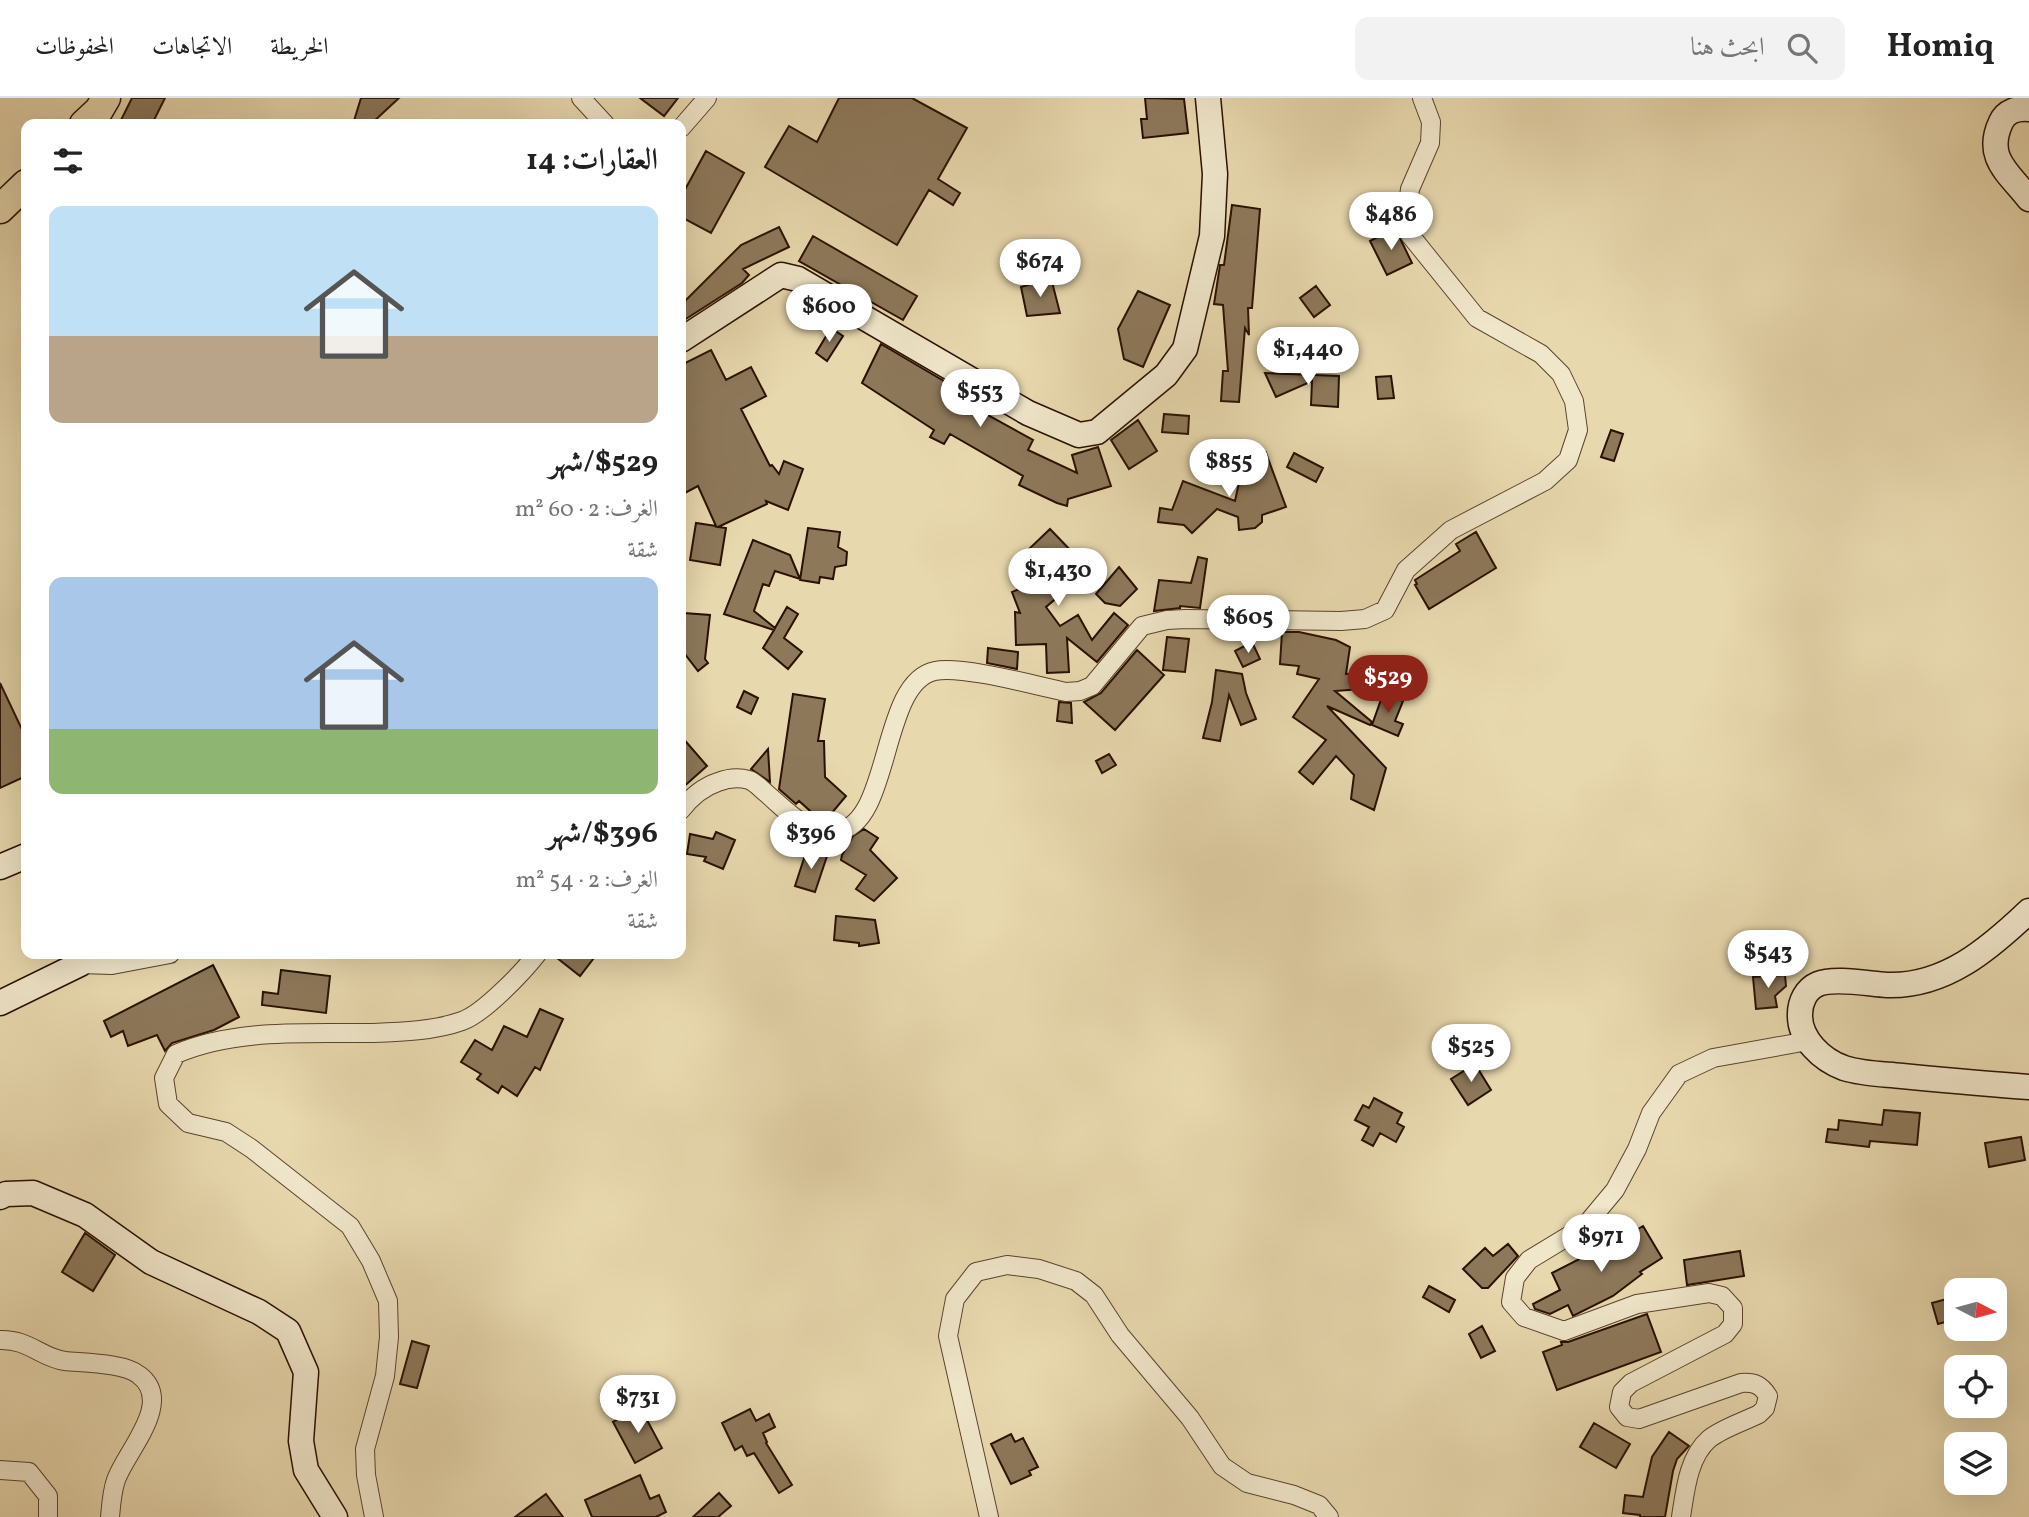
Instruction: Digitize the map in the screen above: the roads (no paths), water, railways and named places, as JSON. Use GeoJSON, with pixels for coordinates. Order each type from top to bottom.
{"type":"FeatureCollection","features":[{"type":"Feature","properties":{"kind":"main road"},"geometry":{"type":"LineString","coordinates":[[89,119],[106,98]]}},
{"type":"Feature","properties":{"kind":"main road"},"geometry":{"type":"LineString","coordinates":[[0,209],[21,189]]}},
{"type":"Feature","properties":{"kind":"street"},"geometry":{"type":"LineString","coordinates":[[581,98],[601,119]]}},
{"type":"Feature","properties":{"kind":"street"},"geometry":{"type":"LineString","coordinates":[[686,122],[707,98]]}},
{"type":"Feature","properties":{"kind":"street"},"geometry":{"type":"LineString","coordinates":[[686,337],[782,275],[798,279],[1028,413],[1079,435],[1097,432],[1167,375],[1185,349],[1212,236],[1216,174],[1208,98]]}},
{"type":"Feature","properties":{"kind":"street"},"geometry":{"type":"LineString","coordinates":[[686,804],[707,786],[730,778],[751,780],[800,822],[818,831],[839,831],[856,825],[867,809],[902,704],[914,684],[933,671],[957,670],[1066,692],[1080,691],[1092,686],[1142,626],[1185,619],[1365,619],[1385,610],[1406,570],[1451,530],[1545,481],[1568,460],[1578,430],[1574,401],[1561,374],[1541,354],[1477,318],[1410,236],[1407,212],[1410,189],[1430,143],[1431,122],[1422,98]]}},
{"type":"Feature","properties":{"kind":"street"},"geometry":{"type":"LineString","coordinates":[[2029,108],[2020,108],[2004,117],[1996,133],[1994,146],[2004,169],[2029,199]]}},
{"type":"Feature","properties":{"kind":"street"},"geometry":{"type":"LineString","coordinates":[[0,867],[21,858]]}},
{"type":"Feature","properties":{"kind":"street"},"geometry":{"type":"LineString","coordinates":[[2029,911],[1947,975],[1918,983],[1891,985],[1829,982],[1818,984],[1809,990],[1801,1003],[1800,1023],[1808,1041],[1819,1053],[1843,1067],[1870,1074],[2029,1087]]}},
{"type":"Feature","properties":{"kind":"street"},"geometry":{"type":"LineString","coordinates":[[0,1003],[84,959],[112,965],[144,959]]}},
{"type":"Feature","properties":{"kind":"street"},"geometry":{"type":"LineString","coordinates":[[374,1517],[366,1475],[365,1449],[385,1376],[389,1337],[388,1301],[371,1261],[350,1226],[252,1149],[226,1132],[188,1124],[168,1104],[164,1077],[176,1054],[199,1044],[256,1035],[407,1032],[463,1021],[499,995],[533,959]]}},
{"type":"Feature","properties":{"kind":"street"},"geometry":{"type":"LineString","coordinates":[[1681,1517],[1686,1485],[1694,1460],[1708,1440],[1759,1413],[1765,1408],[1768,1396],[1762,1386],[1741,1382],[1639,1419],[1627,1417],[1619,1407],[1622,1392],[1630,1383],[1725,1335],[1733,1324],[1732,1308],[1722,1296],[1709,1293],[1637,1304],[1564,1331],[1524,1317],[1511,1302],[1515,1278],[1529,1261],[1585,1226],[1615,1190],[1637,1149],[1651,1113],[1679,1074],[1713,1058],[1808,1041]]}},
{"type":"Feature","properties":{"kind":"street"},"geometry":{"type":"LineString","coordinates":[[0,1197],[6,1194],[33,1193],[85,1215],[151,1262],[259,1312],[288,1331],[306,1372],[301,1441],[306,1470],[335,1517]]}},
{"type":"Feature","properties":{"kind":"street"},"geometry":{"type":"LineString","coordinates":[[989,1517],[948,1336],[955,1299],[976,1272],[1007,1265],[1040,1269],[1076,1281],[1094,1295],[1120,1335],[1191,1418],[1222,1466],[1247,1483],[1294,1494],[1319,1505],[1329,1517]]}},
{"type":"Feature","properties":{"kind":"street"},"geometry":{"type":"LineString","coordinates":[[0,1340],[15,1340],[59,1360],[123,1368],[139,1375],[150,1392],[150,1416],[116,1480],[110,1517]]}},
{"type":"Feature","properties":{"kind":"street"},"geometry":{"type":"LineString","coordinates":[[0,1470],[29,1472],[48,1496],[48,1517]]}}]}
